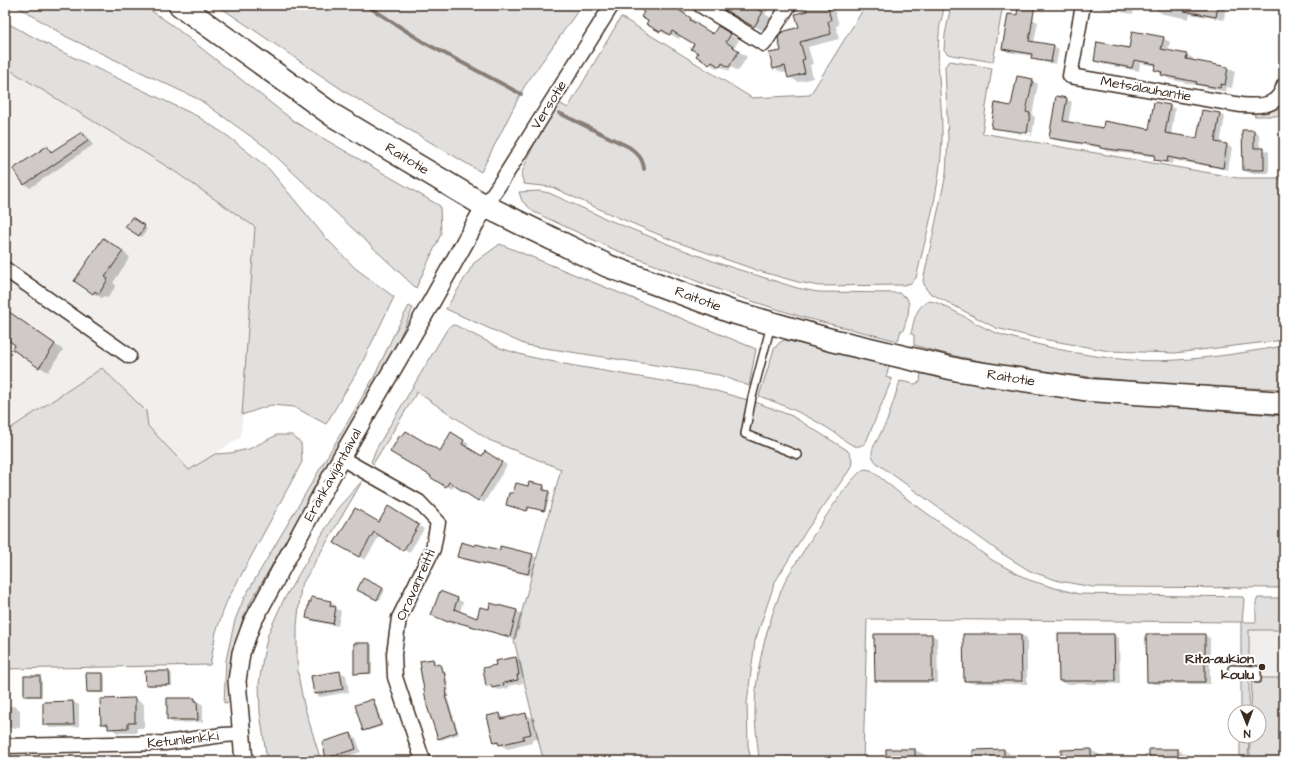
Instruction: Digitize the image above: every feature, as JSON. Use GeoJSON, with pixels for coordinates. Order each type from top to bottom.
{"type":"FeatureCollection","features":[{"type":"Feature","properties":{"kind":"main road","name":"Raitotie"},"geometry":{"type":"LineString","coordinates":[[180,5],[334,116],[485,206],[608,266],[732,312],[832,340],[959,370],[1089,390],[1284,403]]}},
{"type":"Feature","properties":{"kind":"street","name":"Versotie"},"geometry":{"type":"LineString","coordinates":[[485,206],[612,5]]}},
{"type":"Feature","properties":{"kind":"street"},"geometry":{"type":"LineString","coordinates":[[700,5],[764,44],[789,5]]}},
{"type":"Feature","properties":{"kind":"street","name":"Metsälauhantie"},"geometry":{"type":"LineString","coordinates":[[1083,5],[1070,76],[1241,105],[1258,106],[1265,106],[1275,101],[1280,95],[1284,85]]}},
{"type":"Feature","properties":{"kind":"street","name":"Eränkävijäntaival"},"geometry":{"type":"LineString","coordinates":[[244,761],[237,681],[241,653],[252,623],[341,458],[485,206]]}},
{"type":"Feature","properties":{"kind":"street"},"geometry":{"type":"LineString","coordinates":[[5,269],[129,356]]}},
{"type":"Feature","properties":{"kind":"street","name":"Oravanreitti"},"geometry":{"type":"LineString","coordinates":[[341,458],[419,502],[438,522],[433,549],[399,618],[394,654],[395,677],[423,761]]}},
{"type":"Feature","properties":{"kind":"street","name":"Ketunlenkki"},"geometry":{"type":"LineString","coordinates":[[5,746],[165,743],[241,734]]}},
{"type":"Feature","properties":{"kind":"lane"},"geometry":{"type":"LineString","coordinates":[[771,323],[752,397],[745,434],[798,455]]}},
{"type":"Feature","properties":{"kind":"lane"},"geometry":{"type":"LineString","coordinates":[[1232,669],[1257,670],[1257,679]]}},
{"type":"Feature","properties":{"kind":"shaded area"},"geometry":{"type":"Polygon","coordinates":[[[15,5],[143,5],[172,25],[295,122],[440,206],[441,234],[416,288],[267,148],[200,100],[67,37],[15,5]]]}},
{"type":"Feature","properties":{"kind":"shaded area"},"geometry":{"type":"Polygon","coordinates":[[[217,5],[582,5],[524,87],[481,172],[347,93],[217,5]]]}},
{"type":"Feature","properties":{"kind":"shaded area"},"geometry":{"type":"Polygon","coordinates":[[[866,5],[945,5],[940,28],[938,48],[942,128],[939,176],[916,278],[911,283],[904,285],[819,286],[798,282],[759,271],[674,241],[610,214],[552,187],[524,184],[521,175],[533,146],[559,103],[568,108],[621,17],[752,98],[810,95],[866,5]]]}},
{"type":"Feature","properties":{"kind":"shaded area"},"geometry":{"type":"Polygon","coordinates":[[[951,5],[1003,5],[993,62],[952,55],[948,54],[944,50],[945,35],[951,5]]]}},
{"type":"Feature","properties":{"kind":"shaded area"},"geometry":{"type":"Polygon","coordinates":[[[5,22],[58,50],[197,116],[229,137],[269,169],[325,237],[355,268],[394,297],[361,365],[326,424],[294,407],[271,405],[242,415],[255,227],[171,169],[5,67],[5,22]]]}},
{"type":"Feature","properties":{"kind":"shaded area"},"geometry":{"type":"Polygon","coordinates":[[[950,61],[992,68],[982,133],[1238,178],[1282,178],[1282,116],[1254,116],[1255,112],[1284,98],[1284,340],[1175,353],[1109,351],[1037,338],[996,328],[930,293],[926,289],[923,281],[946,174],[948,139],[945,66],[950,61]]]}},
{"type":"Feature","properties":{"kind":"shaded area"},"geometry":{"type":"Polygon","coordinates":[[[5,67],[171,169],[255,227],[241,437],[189,471],[148,426],[146,411],[102,368],[5,432],[5,67]]]}},
{"type":"Feature","properties":{"kind":"shaded area"},"geometry":{"type":"Polygon","coordinates":[[[539,191],[549,193],[609,220],[673,246],[721,264],[797,288],[818,292],[899,293],[907,298],[909,306],[903,331],[901,330],[898,341],[802,317],[733,295],[613,249],[534,212],[522,201],[519,192],[539,191]]]}},
{"type":"Feature","properties":{"kind":"shaded area"},"geometry":{"type":"Polygon","coordinates":[[[500,244],[756,349],[749,386],[719,375],[526,345],[446,309],[474,263],[500,244]]]}},
{"type":"Feature","properties":{"kind":"shaded area"},"geometry":{"type":"Polygon","coordinates":[[[929,301],[936,302],[999,334],[1026,342],[1068,351],[1111,358],[1154,361],[1190,359],[1284,346],[1284,389],[1223,387],[1102,378],[1042,371],[978,361],[946,354],[914,345],[914,335],[911,334],[914,319],[921,307],[929,301]]]}},
{"type":"Feature","properties":{"kind":"shaded area"},"geometry":{"type":"Polygon","coordinates":[[[409,306],[413,308],[380,380],[251,601],[242,621],[233,659],[230,702],[224,703],[226,660],[235,620],[244,598],[374,377],[409,306]]]}},
{"type":"Feature","properties":{"kind":"shaded area"},"geometry":{"type":"Polygon","coordinates":[[[455,325],[500,348],[526,356],[709,389],[758,403],[792,416],[847,450],[852,458],[850,469],[806,531],[775,582],[755,641],[747,703],[748,745],[751,761],[545,761],[542,755],[514,640],[561,469],[489,440],[417,392],[373,464],[371,462],[376,449],[446,331],[450,326],[455,325]]]}},
{"type":"Feature","properties":{"kind":"shaded area"},"geometry":{"type":"Polygon","coordinates":[[[784,340],[872,361],[889,367],[886,377],[892,379],[864,444],[861,446],[852,445],[812,419],[759,396],[774,349],[784,340]]]}},
{"type":"Feature","properties":{"kind":"shaded area"},"geometry":{"type":"Polygon","coordinates":[[[102,368],[146,411],[148,426],[189,470],[215,454],[249,449],[277,435],[292,435],[301,443],[302,462],[226,603],[216,632],[210,665],[5,669],[5,432],[102,368]]]}},
{"type":"Feature","properties":{"kind":"shaded area"},"geometry":{"type":"Polygon","coordinates":[[[921,372],[1088,400],[1284,416],[1284,588],[1093,587],[1059,581],[1030,571],[1001,553],[878,464],[873,458],[873,448],[887,421],[900,381],[915,384],[920,382],[921,372]]]}},
{"type":"Feature","properties":{"kind":"shaded area"},"geometry":{"type":"Polygon","coordinates":[[[865,469],[871,470],[903,496],[992,560],[1029,580],[1079,594],[1243,597],[1242,622],[1256,622],[1256,602],[1258,598],[1284,598],[1284,630],[1249,630],[1249,704],[1241,704],[1241,622],[867,619],[863,761],[759,761],[755,700],[759,665],[773,613],[786,579],[836,501],[858,474],[865,469]]]}},
{"type":"Feature","properties":{"kind":"shaded area"},"geometry":{"type":"Polygon","coordinates":[[[363,480],[301,586],[297,626],[297,661],[299,680],[304,705],[321,761],[267,761],[260,712],[259,684],[268,634],[283,601],[337,509],[363,480]]]}},
{"type":"Feature","properties":{"kind":"shaded area","name":"Rita-aukion koulu"},"geometry":{"type":"Polygon","coordinates":[[[1241,622],[1284,622],[1284,761],[1240,761],[1240,744],[1267,744],[1267,704],[1241,704],[1241,622]]]}},
{"type":"Feature","properties":{"kind":"shaded area"},"geometry":{"type":"Polygon","coordinates":[[[1252,678],[1284,678],[1284,761],[1250,761],[1250,744],[1267,744],[1267,704],[1251,704],[1252,678]]]}},
{"type":"Feature","properties":{"kind":"shaded area"},"geometry":{"type":"Polygon","coordinates":[[[1240,744],[1249,744],[1248,761],[1240,761],[1240,744]]]}},
{"type":"Feature","properties":{"kind":"building"},"geometry":{"type":"Polygon","coordinates":[[[633,5],[671,5],[691,18],[690,20],[713,34],[718,26],[731,34],[726,42],[739,51],[729,67],[722,63],[720,67],[712,62],[709,65],[696,56],[698,53],[691,49],[694,44],[672,31],[670,35],[662,30],[660,32],[646,24],[648,21],[641,17],[644,12],[633,5]]]}},
{"type":"Feature","properties":{"kind":"building"},"geometry":{"type":"Polygon","coordinates":[[[725,5],[759,5],[757,9],[763,12],[754,27],[723,9],[725,5]]]}},
{"type":"Feature","properties":{"kind":"building"},"geometry":{"type":"Polygon","coordinates":[[[805,5],[827,5],[831,20],[828,21],[831,34],[800,42],[805,59],[802,60],[805,73],[788,78],[785,66],[773,69],[769,53],[781,51],[778,38],[782,32],[799,27],[795,14],[807,11],[805,5]]]}},
{"type":"Feature","properties":{"kind":"building"},"geometry":{"type":"Polygon","coordinates":[[[1018,5],[1035,5],[1029,41],[1054,45],[1051,62],[1031,59],[1032,54],[1002,49],[1008,14],[1017,15],[1018,5]]]}},
{"type":"Feature","properties":{"kind":"building"},"geometry":{"type":"Polygon","coordinates":[[[1184,5],[1218,5],[1216,17],[1184,11],[1184,5]]]}},
{"type":"Feature","properties":{"kind":"building"},"geometry":{"type":"Polygon","coordinates":[[[1132,31],[1164,37],[1161,49],[1187,54],[1186,59],[1228,67],[1225,85],[1221,84],[1220,88],[1196,84],[1197,82],[1161,75],[1162,72],[1154,70],[1156,64],[1134,60],[1132,68],[1094,61],[1097,42],[1129,48],[1132,31]]]}},
{"type":"Feature","properties":{"kind":"building"},"geometry":{"type":"Polygon","coordinates":[[[1017,76],[1033,79],[1026,112],[1030,113],[1027,133],[991,128],[995,103],[1011,106],[1017,76]]]}},
{"type":"Feature","properties":{"kind":"building"},"geometry":{"type":"Polygon","coordinates":[[[1056,96],[1067,98],[1063,121],[1103,128],[1104,121],[1149,129],[1154,102],[1170,105],[1165,133],[1197,138],[1202,110],[1220,113],[1215,142],[1227,144],[1223,168],[1168,157],[1167,162],[1154,160],[1155,155],[1100,148],[1100,146],[1049,138],[1056,96]]]}},
{"type":"Feature","properties":{"kind":"building"},"geometry":{"type":"Polygon","coordinates":[[[1242,130],[1254,130],[1254,148],[1264,148],[1264,170],[1243,170],[1242,130]]]}},
{"type":"Feature","properties":{"kind":"building"},"geometry":{"type":"Polygon","coordinates":[[[82,132],[88,141],[24,185],[13,169],[47,146],[51,152],[82,132]]]}},
{"type":"Feature","properties":{"kind":"building"},"geometry":{"type":"Polygon","coordinates":[[[132,217],[145,226],[139,236],[125,227],[132,217]]]}},
{"type":"Feature","properties":{"kind":"building"},"geometry":{"type":"Polygon","coordinates":[[[103,238],[123,251],[105,277],[108,279],[99,294],[95,291],[93,294],[74,281],[103,238]]]}},
{"type":"Feature","properties":{"kind":"building"},"geometry":{"type":"Polygon","coordinates":[[[5,309],[55,344],[39,368],[12,349],[15,345],[5,338],[5,309]]]}},
{"type":"Feature","properties":{"kind":"building"},"geometry":{"type":"Polygon","coordinates":[[[406,431],[440,451],[451,432],[464,440],[462,444],[482,456],[485,451],[502,462],[478,501],[449,482],[446,487],[430,477],[431,476],[390,452],[400,435],[402,436],[406,431]]]}},
{"type":"Feature","properties":{"kind":"building"},"geometry":{"type":"Polygon","coordinates":[[[529,482],[544,485],[543,490],[549,491],[544,511],[528,507],[527,511],[506,505],[509,493],[513,493],[516,483],[528,486],[529,482]]]}},
{"type":"Feature","properties":{"kind":"building"},"geometry":{"type":"Polygon","coordinates":[[[388,506],[419,525],[403,551],[374,532],[359,557],[334,543],[355,508],[379,522],[388,506]]]}},
{"type":"Feature","properties":{"kind":"building"},"geometry":{"type":"Polygon","coordinates":[[[461,542],[500,550],[500,546],[533,554],[528,574],[457,557],[461,542]]]}},
{"type":"Feature","properties":{"kind":"building"},"geometry":{"type":"Polygon","coordinates":[[[363,578],[383,588],[377,600],[357,590],[363,578]]]}},
{"type":"Feature","properties":{"kind":"building"},"geometry":{"type":"Polygon","coordinates":[[[440,591],[458,598],[454,609],[477,618],[480,607],[489,609],[490,603],[517,610],[510,637],[449,620],[448,622],[431,615],[440,591]]]}},
{"type":"Feature","properties":{"kind":"building"},"geometry":{"type":"Polygon","coordinates":[[[311,597],[331,601],[330,606],[336,607],[333,624],[306,618],[311,597]]]}},
{"type":"Feature","properties":{"kind":"building"},"geometry":{"type":"Polygon","coordinates":[[[874,634],[932,634],[932,681],[875,681],[874,634]]]}},
{"type":"Feature","properties":{"kind":"building"},"geometry":{"type":"Polygon","coordinates":[[[963,634],[1021,634],[1022,681],[964,681],[963,634]]]}},
{"type":"Feature","properties":{"kind":"building"},"geometry":{"type":"Polygon","coordinates":[[[1058,634],[1114,634],[1115,681],[1059,681],[1058,634]]]}},
{"type":"Feature","properties":{"kind":"building"},"geometry":{"type":"Polygon","coordinates":[[[1146,634],[1205,634],[1205,682],[1147,682],[1146,634]]]}},
{"type":"Feature","properties":{"kind":"building"},"geometry":{"type":"Polygon","coordinates":[[[354,643],[370,643],[370,673],[354,674],[354,643]]]}},
{"type":"Feature","properties":{"kind":"building"},"geometry":{"type":"Polygon","coordinates":[[[516,657],[519,675],[517,675],[518,680],[503,683],[504,685],[492,688],[492,685],[486,686],[483,668],[496,665],[495,661],[516,657]]]}},
{"type":"Feature","properties":{"kind":"building"},"geometry":{"type":"Polygon","coordinates":[[[433,659],[434,665],[440,664],[442,671],[444,671],[447,690],[447,696],[445,696],[457,732],[438,739],[427,706],[420,668],[420,661],[433,659]]]}},
{"type":"Feature","properties":{"kind":"building"},"geometry":{"type":"Polygon","coordinates":[[[145,671],[169,671],[170,685],[146,685],[145,671]]]}},
{"type":"Feature","properties":{"kind":"building"},"geometry":{"type":"Polygon","coordinates":[[[340,671],[343,689],[314,694],[311,676],[340,671]]]}},
{"type":"Feature","properties":{"kind":"building"},"geometry":{"type":"Polygon","coordinates":[[[86,673],[103,673],[103,692],[87,692],[86,673]]]}},
{"type":"Feature","properties":{"kind":"building"},"geometry":{"type":"Polygon","coordinates":[[[24,676],[40,676],[40,696],[24,696],[24,676]]]}},
{"type":"Feature","properties":{"kind":"building"},"geometry":{"type":"Polygon","coordinates":[[[135,698],[135,723],[128,723],[128,728],[108,729],[108,724],[101,724],[100,699],[135,698]]]}},
{"type":"Feature","properties":{"kind":"building"},"geometry":{"type":"Polygon","coordinates":[[[167,698],[195,698],[195,701],[197,701],[198,720],[167,720],[167,698]]]}},
{"type":"Feature","properties":{"kind":"building"},"geometry":{"type":"Polygon","coordinates":[[[373,699],[381,725],[363,731],[355,705],[373,699]]]}},
{"type":"Feature","properties":{"kind":"building"},"geometry":{"type":"Polygon","coordinates":[[[73,701],[74,725],[43,725],[43,702],[73,701]]]}},
{"type":"Feature","properties":{"kind":"building"},"geometry":{"type":"Polygon","coordinates":[[[500,713],[501,719],[526,713],[531,734],[523,736],[524,739],[499,745],[498,742],[494,743],[487,716],[500,713]]]}},
{"type":"Feature","properties":{"kind":"building"},"geometry":{"type":"Polygon","coordinates":[[[351,733],[356,749],[326,758],[322,742],[351,733]]]}},
{"type":"Feature","properties":{"kind":"building"},"geometry":{"type":"Polygon","coordinates":[[[886,749],[915,749],[915,761],[886,761],[886,749]]]}},
{"type":"Feature","properties":{"kind":"building"},"geometry":{"type":"Polygon","coordinates":[[[1004,749],[1004,761],[973,761],[973,750],[1004,749]]]}},
{"type":"Feature","properties":{"kind":"building"},"geometry":{"type":"Polygon","coordinates":[[[1091,749],[1091,761],[1061,761],[1061,750],[1091,749]]]}},
{"type":"Feature","properties":{"kind":"building"},"geometry":{"type":"Polygon","coordinates":[[[1149,749],[1178,749],[1178,761],[1149,761],[1149,749]]]}},
{"type":"Feature","properties":{"kind":"waterway"},"geometry":{"type":"LineString","coordinates":[[366,5],[425,43],[521,94]]}},
{"type":"Feature","properties":{"kind":"waterway"},"geometry":{"type":"LineString","coordinates":[[559,113],[629,147],[639,156],[644,169]]}},
{"type":"Feature","properties":{"kind":"place","name":"Rita-aukion koulu"},"geometry":{"type":"Point","coordinates":[1262,667]}}]}
